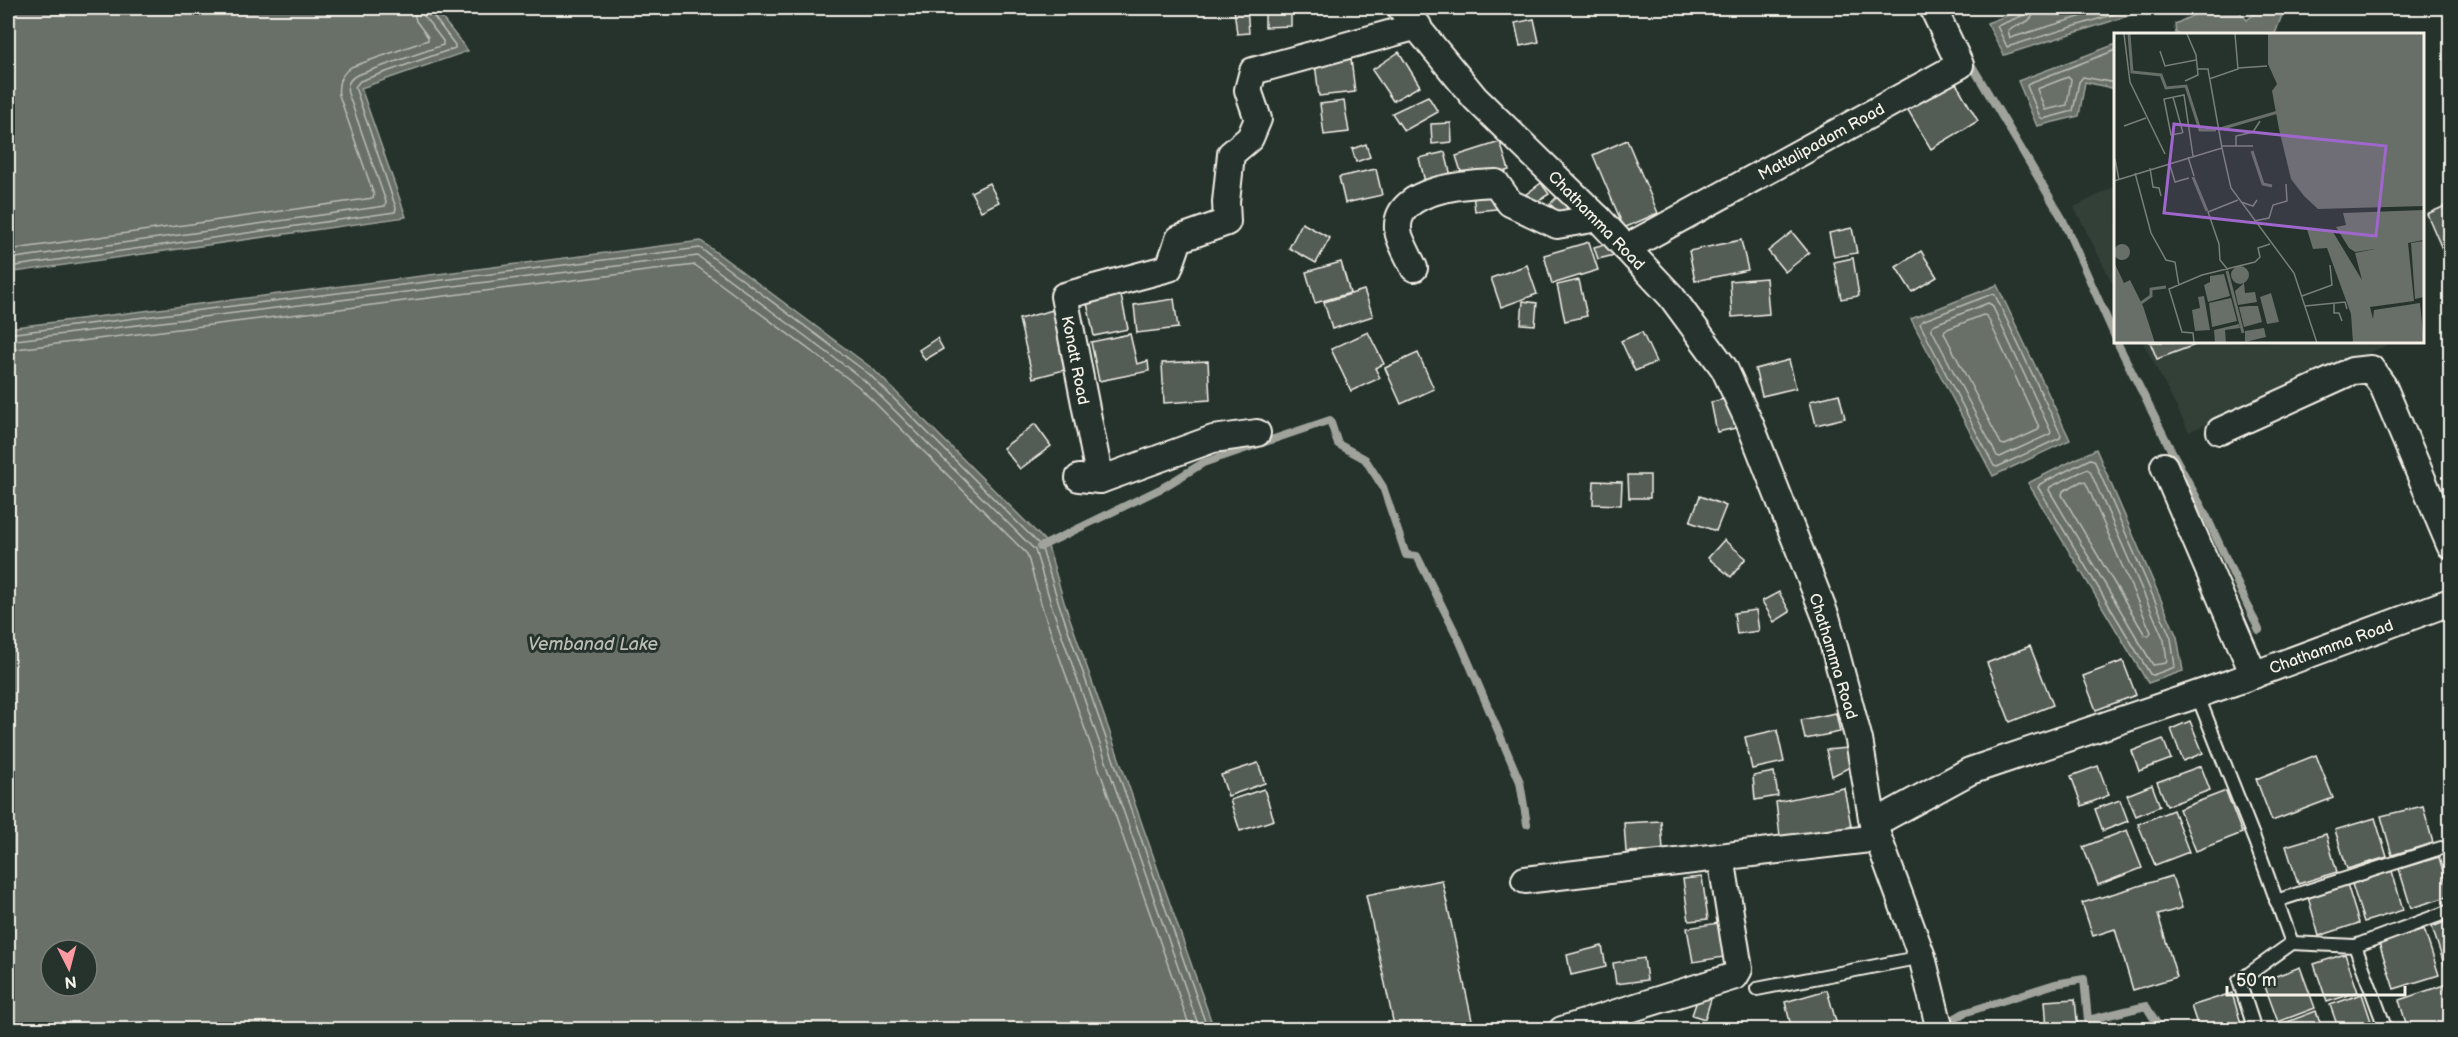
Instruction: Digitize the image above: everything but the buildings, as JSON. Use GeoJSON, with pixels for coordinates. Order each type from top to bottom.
{"type":"FeatureCollection","features":[{"type":"Feature","properties":{"kind":"street","name":"Mattalipadam Road"},"geometry":{"type":"LineString","coordinates":[[1626,248],[1960,65],[1933,8]]}},
{"type":"Feature","properties":{"kind":"street","name":"Chathamma Road"},"geometry":{"type":"LineString","coordinates":[[1410,17],[1475,98],[1599,218],[1671,296],[1724,368],[1750,424],[1827,620],[1859,740],[1876,831],[1970,771],[2254,675],[2451,602]]}},
{"type":"Feature","properties":{"kind":"street","name":"Konatt Road"},"geometry":{"type":"LineString","coordinates":[[1257,433],[1213,439],[1089,479],[1064,296],[1169,268],[1179,238],[1227,222],[1226,202],[1231,154],[1250,138],[1258,119],[1248,90],[1253,71],[1410,17]]}},
{"type":"Feature","properties":{"kind":"street"},"geometry":{"type":"LineString","coordinates":[[1414,268],[1398,229],[1402,212],[1413,200],[1453,187],[1496,183],[1510,203],[1557,225],[1599,218]]}},
{"type":"Feature","properties":{"kind":"street"},"geometry":{"type":"LineString","coordinates":[[2220,431],[2352,371],[2371,369],[2383,386],[2451,545]]}},
{"type":"Feature","properties":{"kind":"street"},"geometry":{"type":"LineString","coordinates":[[2164,466],[2254,675]]}},
{"type":"Feature","properties":{"kind":"street"},"geometry":{"type":"LineString","coordinates":[[1525,880],[1721,857],[1876,831],[1922,957],[1940,1029]]}},
{"type":"Feature","properties":{"kind":"street"},"geometry":{"type":"LineString","coordinates":[[1562,1029],[1735,976],[1739,969],[1721,857]]}},
{"type":"Feature","properties":{"kind":"lane"},"geometry":{"type":"LineString","coordinates":[[2197,694],[2292,943]]}},
{"type":"Feature","properties":{"kind":"lane"},"geometry":{"type":"LineString","coordinates":[[2276,901],[2441,848]]}},
{"type":"Feature","properties":{"kind":"lane"},"geometry":{"type":"LineString","coordinates":[[2255,1029],[2239,981],[2292,943],[2355,946],[2451,911]]}},
{"type":"Feature","properties":{"kind":"lane"},"geometry":{"type":"LineString","coordinates":[[2355,946],[2386,1029]]}},
{"type":"Feature","properties":{"kind":"lane"},"geometry":{"type":"LineString","coordinates":[[1757,989],[1922,957]]}},
{"type":"Feature","properties":{"kind":"shaded area"},"geometry":{"type":"Polygon","coordinates":[[[2114,187],[2114,286],[2074,207],[2114,187]]]}},
{"type":"Feature","properties":{"kind":"shaded area"},"geometry":{"type":"Polygon","coordinates":[[[2144,344],[2389,344],[2189,432],[2144,344]]]}},
{"type":"Feature","properties":{"kind":"water"},"geometry":{"type":"Polygon","coordinates":[[[8,8],[434,8],[468,51],[361,88],[406,217],[8,273],[8,8]]]}},
{"type":"Feature","properties":{"kind":"water"},"geometry":{"type":"Polygon","coordinates":[[[2028,8],[2153,8],[2004,55],[1987,23],[2028,8]]]}},
{"type":"Feature","properties":{"kind":"water"},"geometry":{"type":"Polygon","coordinates":[[[2201,8],[2236,8],[2247,20],[2261,8],[2276,8],[2282,15],[2275,33],[2176,33],[2175,24],[2194,15],[2201,8]]]}},
{"type":"Feature","properties":{"kind":"water"},"geometry":{"type":"Polygon","coordinates":[[[2114,45],[2114,89],[2085,82],[2079,116],[2037,126],[2018,81],[2114,45]]]}},
{"type":"Feature","properties":{"kind":"water","name":"Vembanad Lake"},"geometry":{"type":"Polygon","coordinates":[[[701,241],[873,369],[1047,543],[1064,602],[1214,1029],[8,1029],[8,328],[701,241]]]}},
{"type":"Feature","properties":{"kind":"water"},"geometry":{"type":"Polygon","coordinates":[[[1997,285],[2070,440],[1993,476],[1911,319],[1997,285]]]}},
{"type":"Feature","properties":{"kind":"water"},"geometry":{"type":"Polygon","coordinates":[[[2096,449],[2177,637],[2183,671],[2148,683],[2028,483],[2096,449]]]}},
{"type":"Feature","properties":{"kind":"waterway"},"geometry":{"type":"LineString","coordinates":[[1968,59],[2062,218],[2114,335]]}},
{"type":"Feature","properties":{"kind":"waterway"},"geometry":{"type":"LineString","coordinates":[[2118,344],[2206,515],[2259,630]]}},
{"type":"Feature","properties":{"kind":"waterway"},"geometry":{"type":"LineString","coordinates":[[1040,547],[1162,488],[1203,463],[1330,420],[1338,444],[1365,459],[1383,487],[1406,555],[1417,556],[1460,642],[1520,782],[1527,824]]}},
{"type":"Feature","properties":{"kind":"waterway"},"geometry":{"type":"LineString","coordinates":[[1952,1020],[1964,1013],[2055,984],[2084,979],[2088,1020],[2146,1006],[2161,1030]]}}]}
